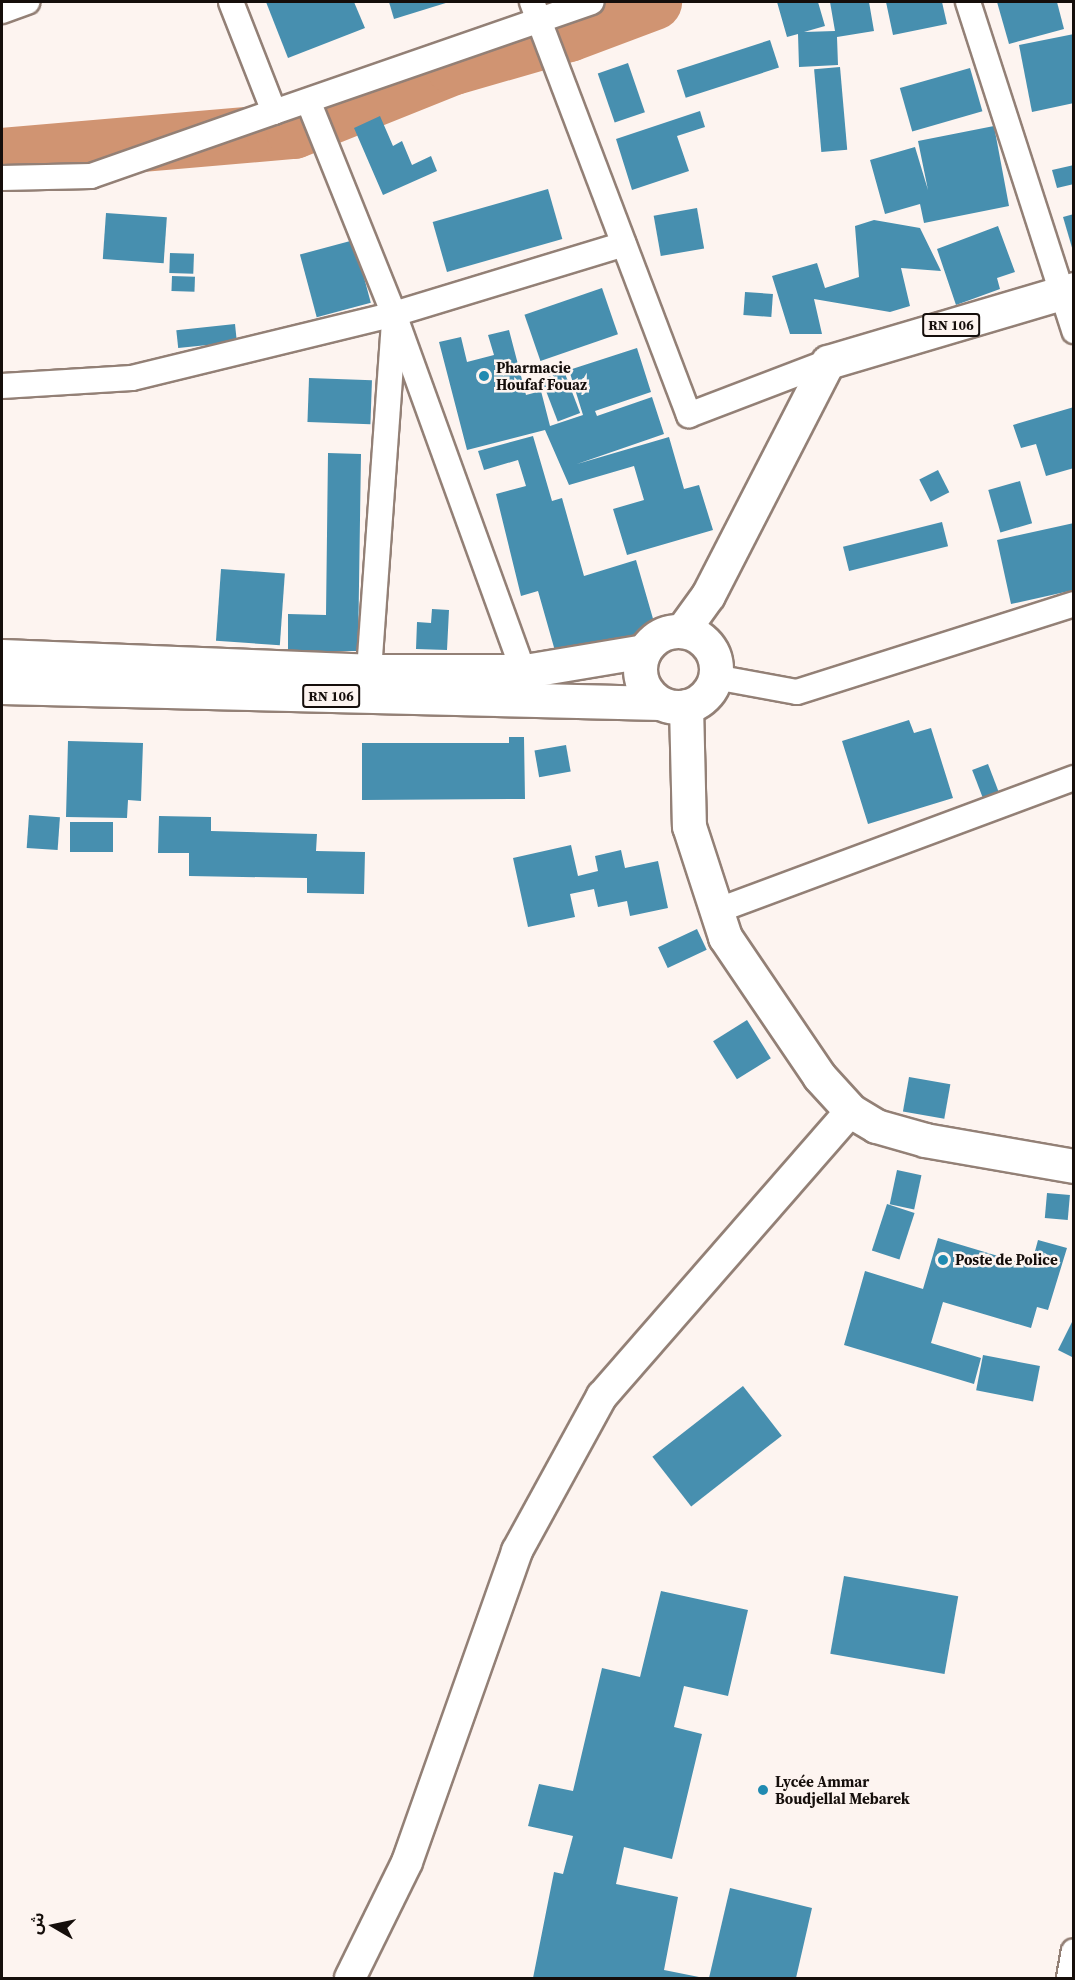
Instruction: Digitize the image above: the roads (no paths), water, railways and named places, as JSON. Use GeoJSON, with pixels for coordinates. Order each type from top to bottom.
{"type":"FeatureCollection","features":[{"type":"Feature","properties":{"kind":"main road","name":"RN 106"},"geometry":{"type":"LineString","coordinates":[[828,362],[1067,291]]}},
{"type":"Feature","properties":{"kind":"main road"},"geometry":{"type":"LineString","coordinates":[[682,631],[708,595],[828,362]]}},
{"type":"Feature","properties":{"kind":"main road"},"geometry":{"type":"LineString","coordinates":[[669,631],[682,631],[706,643],[715,676],[702,699],[673,705],[643,685],[644,651],[669,631]]}},
{"type":"Feature","properties":{"kind":"main road","name":"RN 106"},"geometry":{"type":"LineString","coordinates":[[2,687],[528,684],[644,651]]}},
{"type":"Feature","properties":{"kind":"main road","name":"RN 106"},"geometry":{"type":"LineString","coordinates":[[2,656],[369,671],[528,684],[673,705]]}},
{"type":"Feature","properties":{"kind":"main road"},"geometry":{"type":"LineString","coordinates":[[673,705],[689,826],[716,911],[732,947],[819,1076],[851,1111],[876,1126],[925,1140],[1074,1166]]}},
{"type":"Feature","properties":{"kind":"street"},"geometry":{"type":"LineString","coordinates":[[2,11],[27,2]]}},
{"type":"Feature","properties":{"kind":"street"},"geometry":{"type":"LineString","coordinates":[[231,2],[274,112]]}},
{"type":"Feature","properties":{"kind":"street"},"geometry":{"type":"LineString","coordinates":[[2,177],[91,176],[274,112],[309,103],[536,12],[592,2]]}},
{"type":"Feature","properties":{"kind":"street"},"geometry":{"type":"LineString","coordinates":[[968,2],[1067,291],[1074,331]]}},
{"type":"Feature","properties":{"kind":"street"},"geometry":{"type":"LineString","coordinates":[[536,12],[688,415],[828,362]]}},
{"type":"Feature","properties":{"kind":"street"},"geometry":{"type":"LineString","coordinates":[[309,103],[394,314],[528,684]]}},
{"type":"Feature","properties":{"kind":"street"},"geometry":{"type":"LineString","coordinates":[[2,386],[132,378],[394,314],[624,244]]}},
{"type":"Feature","properties":{"kind":"street"},"geometry":{"type":"LineString","coordinates":[[369,671],[394,314]]}},
{"type":"Feature","properties":{"kind":"street"},"geometry":{"type":"LineString","coordinates":[[715,676],[797,692],[1074,604]]}},
{"type":"Feature","properties":{"kind":"street"},"geometry":{"type":"LineString","coordinates":[[716,911],[1074,778]]}},
{"type":"Feature","properties":{"kind":"street"},"geometry":{"type":"LineString","coordinates":[[350,1978],[407,1862],[516,1551],[602,1396],[851,1111]]}},
{"type":"Feature","properties":{"kind":"street"},"geometry":{"type":"LineString","coordinates":[[1069,1978],[1074,1951]]}},
{"type":"Feature","properties":{"kind":"waterway"},"geometry":{"type":"LineString","coordinates":[[2,156],[294,131],[454,67],[569,34],[654,2]]}},
{"type":"Feature","properties":{"kind":"place","name":"Pharmacie Houfaf Fouaz"},"geometry":{"type":"Point","coordinates":[484,376]}},
{"type":"Feature","properties":{"kind":"place","name":"Poste de Police"},"geometry":{"type":"Point","coordinates":[943,1260]}},
{"type":"Feature","properties":{"kind":"place","name":"Lycée Ammar Boudjellal Mebarek"},"geometry":{"type":"Point","coordinates":[763,1790]}}]}
